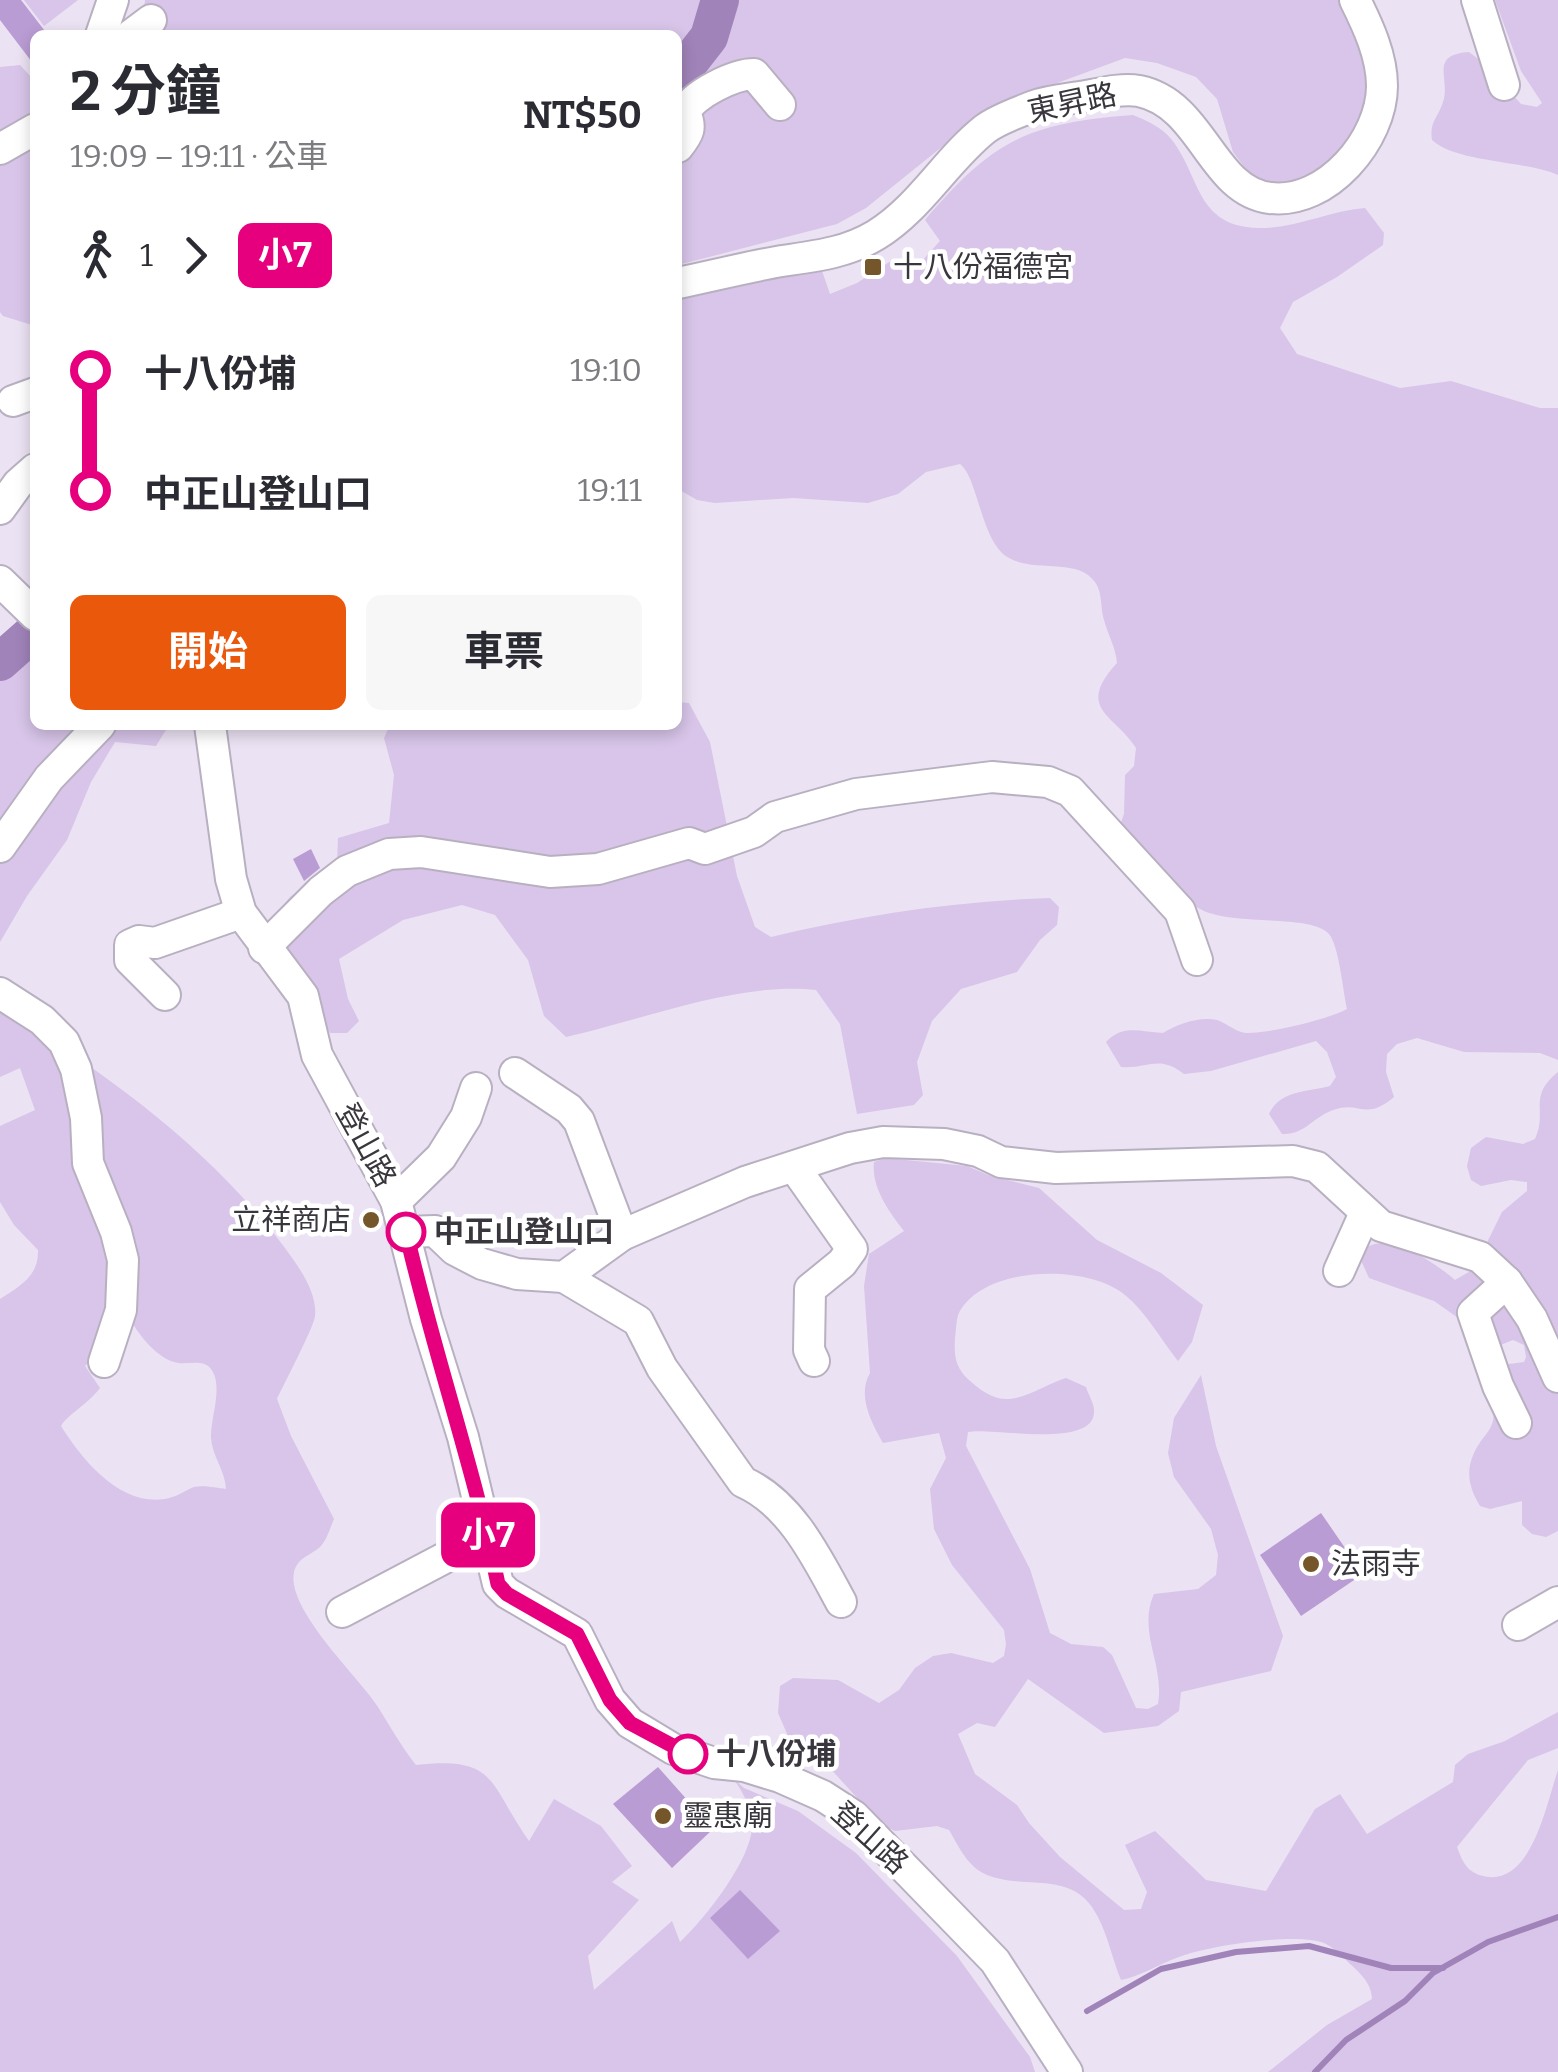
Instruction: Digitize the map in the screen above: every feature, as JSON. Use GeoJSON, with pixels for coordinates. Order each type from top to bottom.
{"type":"FeatureCollection","features":[{"type":"Feature","properties":{"kind":"street"},"geometry":{"type":"LineString","coordinates":[[103,30],[112,0]]}},
{"type":"Feature","properties":{"kind":"street","name":"東昇路"},"geometry":{"type":"LineString","coordinates":[[682,280],[834,254],[877,234],[914,204],[987,127],[1036,105],[1106,92],[1136,90],[1165,100],[1186,118],[1234,181],[1252,194],[1272,198],[1294,196],[1335,178],[1377,122],[1382,85],[1371,32],[1355,0]]}},
{"type":"Feature","properties":{"kind":"street"},"geometry":{"type":"LineString","coordinates":[[1476,0],[1504,85]]}},
{"type":"Feature","properties":{"kind":"street"},"geometry":{"type":"LineString","coordinates":[[682,141],[690,132],[685,112],[689,103],[735,78],[754,74],[780,105]]}},
{"type":"Feature","properties":{"kind":"street"},"geometry":{"type":"LineString","coordinates":[[0,149],[30,132]]}},
{"type":"Feature","properties":{"kind":"street"},"geometry":{"type":"LineString","coordinates":[[0,509],[30,474]]}},
{"type":"Feature","properties":{"kind":"street"},"geometry":{"type":"LineString","coordinates":[[0,582],[30,610]]}},
{"type":"Feature","properties":{"kind":"street"},"geometry":{"type":"LineString","coordinates":[[0,847],[49,778],[95,730]]}},
{"type":"Feature","properties":{"kind":"street","name":"登山路"},"geometry":{"type":"LineString","coordinates":[[211,730],[230,879],[240,913],[303,996],[317,1055],[396,1201],[498,1584],[507,1594],[577,1634],[610,1700],[630,1723],[674,1749],[714,1763],[744,1766],[780,1777],[823,1796],[854,1816],[995,1962],[1063,2064]]}},
{"type":"Feature","properties":{"kind":"street"},"geometry":{"type":"LineString","coordinates":[[264,948],[334,881],[389,854],[420,852],[550,872],[598,869],[689,843],[705,849],[754,832],[775,817],[856,794],[992,778],[1048,782],[1070,791],[1180,912],[1197,960]]}},
{"type":"Feature","properties":{"kind":"street"},"geometry":{"type":"LineString","coordinates":[[165,995],[130,960],[130,945],[138,940],[154,943],[240,913]]}},
{"type":"Feature","properties":{"kind":"street"},"geometry":{"type":"LineString","coordinates":[[0,993],[42,1020],[64,1042],[76,1068],[86,1118],[88,1163],[116,1232],[122,1260],[122,1310],[104,1362]]}},
{"type":"Feature","properties":{"kind":"street"},"geometry":{"type":"LineString","coordinates":[[515,1073],[569,1109],[578,1121],[622,1236]]}},
{"type":"Feature","properties":{"kind":"street"},"geometry":{"type":"LineString","coordinates":[[396,1201],[441,1158],[466,1117],[476,1088]]}},
{"type":"Feature","properties":{"kind":"street"},"geometry":{"type":"LineString","coordinates":[[564,1277],[622,1236],[746,1182],[850,1148],[883,1142],[944,1144],[978,1150],[1001,1162],[1056,1168],[1293,1161],[1318,1167],[1381,1226],[1480,1258],[1507,1282],[1532,1319],[1558,1378]]}},
{"type":"Feature","properties":{"kind":"street"},"geometry":{"type":"LineString","coordinates":[[796,1168],[852,1249],[842,1263],[810,1289],[809,1350],[814,1361]]}},
{"type":"Feature","properties":{"kind":"street"},"geometry":{"type":"LineString","coordinates":[[1339,1271],[1365,1214]]}},
{"type":"Feature","properties":{"kind":"street"},"geometry":{"type":"LineString","coordinates":[[406,1232],[435,1231],[455,1250],[482,1264],[517,1274],[564,1277],[638,1320],[662,1368],[742,1482],[757,1488],[791,1520],[840,1602]]}},
{"type":"Feature","properties":{"kind":"street"},"geometry":{"type":"LineString","coordinates":[[1507,1282],[1473,1312],[1498,1386],[1516,1423]]}},
{"type":"Feature","properties":{"kind":"street"},"geometry":{"type":"LineString","coordinates":[[342,1612],[488,1535]]}},
{"type":"Feature","properties":{"kind":"street"},"geometry":{"type":"LineString","coordinates":[[1518,1625],[1558,1602]]}},
{"type":"Feature","properties":{"kind":"street"},"geometry":{"type":"LineString","coordinates":[[1063,2064],[1092,2072]]}},
{"type":"Feature","properties":{"kind":"shaded area"},"geometry":{"type":"Polygon","coordinates":[[[24,0],[78,0],[44,26],[24,0]]]}},
{"type":"Feature","properties":{"kind":"shaded area"},"geometry":{"type":"Polygon","coordinates":[[[145,0],[1339,0],[1373,81],[1369,114],[1327,167],[1300,184],[1272,187],[1251,176],[1233,152],[1217,99],[1196,77],[1157,63],[1125,58],[1006,102],[979,117],[866,208],[837,224],[682,264],[682,30],[142,30],[145,0]]]}},
{"type":"Feature","properties":{"kind":"shaded area"},"geometry":{"type":"Polygon","coordinates":[[[1495,0],[1558,0],[1558,175],[1457,153],[1432,140],[1433,124],[1445,93],[1445,63],[1456,54],[1469,52],[1485,64],[1521,104],[1537,107],[1542,103],[1521,71],[1495,0]]]}},
{"type":"Feature","properties":{"kind":"shaded area"},"geometry":{"type":"Polygon","coordinates":[[[20,65],[30,76],[30,324],[0,312],[0,67],[20,65]]]}},
{"type":"Feature","properties":{"kind":"shaded area"},"geometry":{"type":"Polygon","coordinates":[[[1133,115],[1159,128],[1172,140],[1211,209],[1238,225],[1272,228],[1365,208],[1384,233],[1383,245],[1293,302],[1280,328],[1297,354],[1400,388],[1451,381],[1540,408],[1558,408],[1558,1060],[1540,1053],[1464,1052],[1417,1038],[1397,1044],[1387,1054],[1386,1072],[1394,1097],[1376,1108],[1333,1110],[1290,1134],[1282,1134],[1269,1114],[1274,1106],[1295,1093],[1330,1086],[1336,1077],[1327,1052],[1316,1041],[1211,1071],[1184,1074],[1160,1064],[1121,1067],[1106,1042],[1125,1031],[1163,1033],[1189,1022],[1210,1019],[1242,1032],[1256,1033],[1347,1009],[1338,958],[1329,934],[1307,924],[1233,918],[1202,910],[1167,885],[1118,831],[1124,814],[1125,775],[1134,766],[1136,748],[1099,701],[1105,678],[1117,663],[1095,582],[1076,569],[1024,563],[1002,553],[989,532],[971,480],[960,464],[926,472],[898,494],[868,503],[793,498],[715,503],[697,500],[682,491],[682,293],[821,268],[830,294],[857,283],[894,259],[912,272],[940,241],[925,220],[971,171],[1015,140],[1097,119],[1133,115]]]}},
{"type":"Feature","properties":{"kind":"shaded area"},"geometry":{"type":"Polygon","coordinates":[[[30,601],[30,730],[166,730],[156,746],[115,742],[91,782],[67,840],[0,942],[0,646],[30,601]]]}},
{"type":"Feature","properties":{"kind":"shaded area"},"geometry":{"type":"Polygon","coordinates":[[[682,702],[689,703],[710,742],[737,876],[755,927],[771,937],[945,906],[1050,898],[1059,907],[1057,925],[1040,940],[1017,972],[961,989],[932,1021],[917,1062],[923,1095],[914,1105],[857,1114],[840,1024],[816,990],[723,996],[566,1037],[544,1016],[528,960],[495,915],[462,905],[403,920],[339,959],[348,999],[359,1021],[347,1033],[330,1033],[296,962],[271,921],[290,897],[337,864],[338,838],[389,823],[394,775],[384,738],[388,730],[682,730],[682,702]]]}},
{"type":"Feature","properties":{"kind":"shaded area"},"geometry":{"type":"Polygon","coordinates":[[[7,1011],[81,1060],[184,1140],[246,1201],[302,1273],[312,1294],[315,1316],[277,1399],[291,1436],[334,1519],[322,1544],[301,1560],[294,1572],[301,1605],[326,1643],[369,1694],[416,1765],[443,1763],[477,1770],[497,1789],[529,1841],[554,1799],[601,1826],[632,1866],[612,1882],[639,1900],[588,1956],[594,1990],[672,1921],[680,1942],[726,1886],[745,1852],[752,1822],[748,1804],[733,1778],[744,1788],[798,1811],[856,1853],[957,1956],[1030,2057],[1035,2072],[0,2072],[0,1299],[32,1274],[38,1250],[14,1225],[0,1202],[0,1126],[35,1110],[20,1068],[0,1077],[0,1012],[7,1011]],[[131,1320],[85,1366],[100,1388],[61,1426],[104,1478],[133,1495],[165,1499],[194,1487],[226,1489],[211,1438],[215,1376],[204,1364],[179,1363],[161,1356],[131,1320]]]}},
{"type":"Feature","properties":{"kind":"shaded area"},"geometry":{"type":"Polygon","coordinates":[[[1558,1072],[1558,1531],[1546,1537],[1532,1534],[1522,1525],[1522,1501],[1490,1509],[1480,1506],[1470,1481],[1472,1458],[1493,1421],[1480,1376],[1486,1367],[1524,1362],[1524,1345],[1513,1340],[1498,1346],[1434,1301],[1369,1278],[1359,1256],[1367,1247],[1392,1244],[1421,1256],[1455,1280],[1474,1269],[1502,1212],[1527,1191],[1527,1182],[1511,1180],[1481,1186],[1471,1180],[1467,1166],[1471,1148],[1486,1137],[1523,1144],[1535,1139],[1543,1089],[1558,1072]]]}},
{"type":"Feature","properties":{"kind":"shaded area"},"geometry":{"type":"Polygon","coordinates":[[[886,1158],[967,1166],[1039,1188],[1097,1240],[1161,1273],[1203,1305],[1192,1342],[1178,1361],[1133,1302],[1108,1285],[1086,1278],[1036,1274],[1011,1278],[970,1298],[958,1315],[956,1361],[964,1375],[982,1391],[998,1398],[1016,1398],[1066,1378],[1086,1387],[1093,1404],[1090,1422],[1079,1430],[1041,1434],[968,1432],[966,1446],[1030,1569],[1050,1633],[1071,1644],[1103,1647],[1112,1655],[1136,1708],[1148,1709],[1158,1704],[1158,1676],[1148,1622],[1154,1594],[1198,1589],[1216,1575],[1218,1555],[1211,1529],[1174,1477],[1168,1453],[1174,1418],[1201,1375],[1216,1446],[1283,1636],[1271,1671],[1181,1692],[1179,1711],[1158,1726],[1104,1733],[1028,1679],[995,1727],[977,1723],[958,1734],[975,1774],[1017,1805],[1060,1857],[1124,1910],[1141,1909],[1147,1892],[1125,1845],[1155,1831],[1206,1880],[1266,1891],[1315,1809],[1340,1794],[1367,1834],[1453,1782],[1455,1765],[1468,1754],[1505,1741],[1558,1712],[1558,1748],[1528,1760],[1457,1847],[1468,1868],[1482,1876],[1504,1875],[1517,1866],[1536,1837],[1558,1770],[1558,2072],[1268,2072],[1327,2025],[1372,1999],[1364,1978],[1331,1947],[1293,1939],[1230,1945],[1179,1957],[1121,1980],[1101,1924],[1082,1896],[1056,1885],[1011,1881],[983,1873],[967,1859],[949,1830],[937,1826],[895,1831],[881,1824],[828,1766],[788,1736],[778,1713],[780,1686],[793,1678],[838,1680],[879,1703],[899,1690],[915,1668],[933,1656],[951,1653],[993,1663],[1004,1656],[1004,1630],[952,1565],[934,1529],[930,1489],[946,1458],[939,1433],[883,1443],[867,1408],[865,1390],[870,1373],[864,1286],[869,1254],[904,1231],[875,1181],[874,1162],[886,1158]]]}},
{"type":"Feature","properties":{"kind":"building"},"geometry":{"type":"Polygon","coordinates":[[[0,0],[21,0],[44,30],[30,30],[30,59],[0,20],[0,0]]]}},
{"type":"Feature","properties":{"kind":"building"},"geometry":{"type":"Polygon","coordinates":[[[311,849],[320,868],[304,881],[293,859],[311,849]]]}},
{"type":"Feature","properties":{"kind":"building","name":"法雨寺"},"geometry":{"type":"Polygon","coordinates":[[[1321,1513],[1363,1574],[1301,1616],[1260,1555],[1321,1513]]]}},
{"type":"Feature","properties":{"kind":"building","name":"靈惠廟"},"geometry":{"type":"Polygon","coordinates":[[[658,1767],[713,1829],[672,1868],[613,1804],[658,1767]]]}},
{"type":"Feature","properties":{"kind":"building"},"geometry":{"type":"Polygon","coordinates":[[[740,1890],[780,1931],[748,1959],[710,1918],[740,1890]]]}},
{"type":"Feature","properties":{"kind":"waterway"},"geometry":{"type":"LineString","coordinates":[[682,72],[709,37],[720,0]]}},
{"type":"Feature","properties":{"kind":"waterway"},"geometry":{"type":"LineString","coordinates":[[0,662],[30,635]]}},
{"type":"Feature","properties":{"kind":"waterway"},"geometry":{"type":"LineString","coordinates":[[1315,2072],[1346,2040],[1405,2001],[1433,1973],[1488,1942],[1558,1917]]}},
{"type":"Feature","properties":{"kind":"waterway"},"geometry":{"type":"LineString","coordinates":[[1087,2011],[1161,1969],[1236,1952],[1309,1946],[1391,1968],[1443,1968]]}},
{"type":"Feature","properties":{"kind":"bus line","name":"小7"},"geometry":{"type":"LineString","coordinates":[[406,1232],[498,1584],[507,1594],[577,1634],[610,1700],[630,1723],[688,1754]]}},
{"type":"Feature","properties":{"kind":"place","name":"十八份福德宮"},"geometry":{"type":"Point","coordinates":[873,267]}},
{"type":"Feature","properties":{"kind":"place","name":"立祥商店"},"geometry":{"type":"Point","coordinates":[371,1220]}},
{"type":"Feature","properties":{"kind":"place","name":"中正山登山口"},"geometry":{"type":"Point","coordinates":[406,1232]}},
{"type":"Feature","properties":{"kind":"place","name":"法雨寺"},"geometry":{"type":"Point","coordinates":[1311,1564]}},
{"type":"Feature","properties":{"kind":"place","name":"十八份埔"},"geometry":{"type":"Point","coordinates":[688,1754]}},
{"type":"Feature","properties":{"kind":"place","name":"靈惠廟"},"geometry":{"type":"Point","coordinates":[663,1816]}}]}
